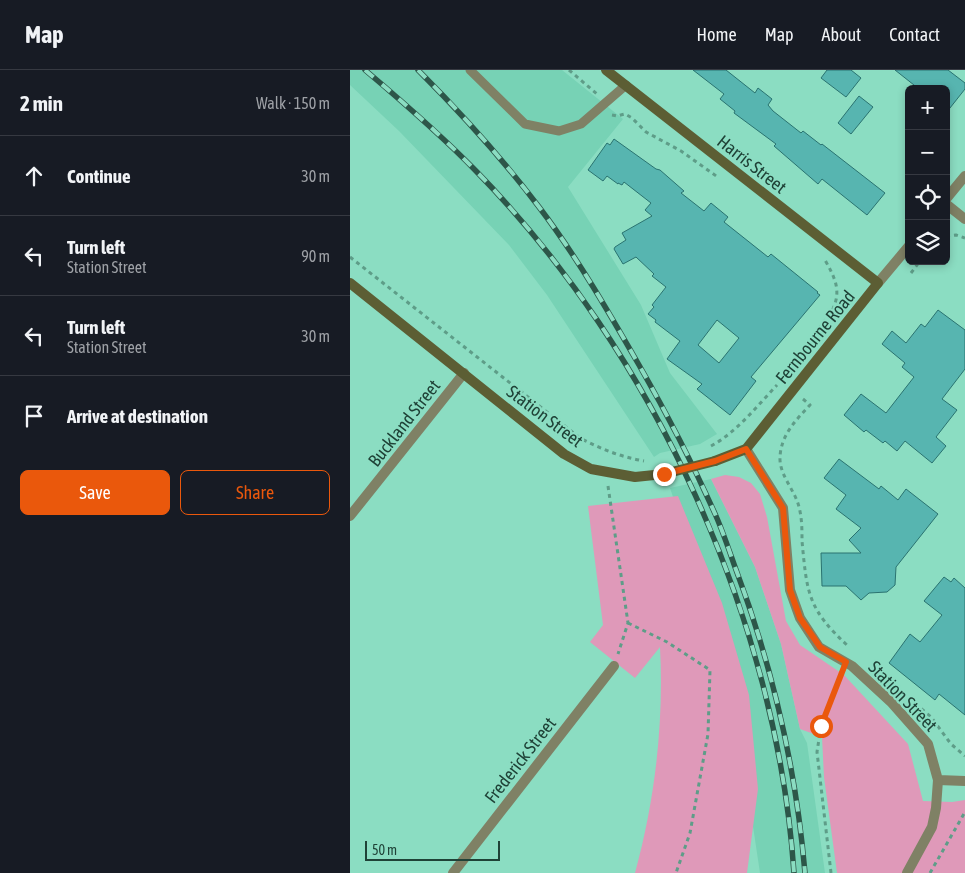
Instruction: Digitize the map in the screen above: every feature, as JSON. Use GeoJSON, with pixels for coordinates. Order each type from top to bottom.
{"type":"FeatureCollection","features":[{"type":"Feature","properties":{"kind":"street","name":"Harris Street"},"geometry":{"type":"LineString","coordinates":[[606,70],[878,284]]}},
{"type":"Feature","properties":{"kind":"street"},"geometry":{"type":"LineString","coordinates":[[950,194],[965,176]]}},
{"type":"Feature","properties":{"kind":"street"},"geometry":{"type":"LineString","coordinates":[[950,207],[965,219]]}},
{"type":"Feature","properties":{"kind":"street","name":"Fernbourne Road"},"geometry":{"type":"LineString","coordinates":[[746,449],[905,251]]}},
{"type":"Feature","properties":{"kind":"street","name":"Station Street"},"geometry":{"type":"LineString","coordinates":[[350,283],[564,454],[591,468],[635,476],[664,474],[715,461],[746,449],[783,508],[790,590],[800,618],[820,647],[846,662],[891,702],[928,744],[938,780],[936,808],[932,827],[907,873]]}},
{"type":"Feature","properties":{"kind":"street","name":"Buckland Street"},"geometry":{"type":"LineString","coordinates":[[350,516],[464,373]]}},
{"type":"Feature","properties":{"kind":"street","name":"Frederick Street"},"geometry":{"type":"LineString","coordinates":[[453,873],[614,666]]}},
{"type":"Feature","properties":{"kind":"street"},"geometry":{"type":"LineString","coordinates":[[938,780],[965,782]]}},
{"type":"Feature","properties":{"kind":"lane"},"geometry":{"type":"LineString","coordinates":[[470,70],[525,124],[559,131],[581,124],[626,85]]}},
{"type":"Feature","properties":{"kind":"path"},"geometry":{"type":"LineString","coordinates":[[569,70],[595,91],[611,115],[625,114],[632,118],[646,132],[681,151],[721,180]]}},
{"type":"Feature","properties":{"kind":"path"},"geometry":{"type":"LineString","coordinates":[[950,236],[956,235],[965,238]]}},
{"type":"Feature","properties":{"kind":"path"},"geometry":{"type":"LineString","coordinates":[[350,256],[580,438],[602,450],[628,458],[650,461]]}},
{"type":"Feature","properties":{"kind":"path"},"geometry":{"type":"LineString","coordinates":[[786,374],[836,303],[837,283],[824,258]]}},
{"type":"Feature","properties":{"kind":"path"},"geometry":{"type":"LineString","coordinates":[[911,273],[917,265]]}},
{"type":"Feature","properties":{"kind":"path"},"geometry":{"type":"LineString","coordinates":[[703,450],[720,441],[734,429],[781,380]]}},
{"type":"Feature","properties":{"kind":"path"},"geometry":{"type":"LineString","coordinates":[[792,391],[810,405],[784,438],[780,458],[783,474],[800,508],[806,582],[810,598],[818,614],[854,651]]}},
{"type":"Feature","properties":{"kind":"path"},"geometry":{"type":"LineString","coordinates":[[608,472],[608,493],[628,623],[614,666]]}},
{"type":"Feature","properties":{"kind":"path"},"geometry":{"type":"LineString","coordinates":[[628,623],[667,642],[710,670],[708,734],[690,834],[676,873]]}},
{"type":"Feature","properties":{"kind":"path"},"geometry":{"type":"LineString","coordinates":[[831,873],[817,752],[821,726],[846,662]]}},
{"type":"Feature","properties":{"kind":"path"},"geometry":{"type":"LineString","coordinates":[[900,691],[931,717],[952,744],[965,756]]}},
{"type":"Feature","properties":{"kind":"path"},"geometry":{"type":"LineString","coordinates":[[930,873],[965,812]]}},
{"type":"Feature","properties":{"kind":"shaded area"},"geometry":{"type":"Polygon","coordinates":[[[350,70],[562,70],[623,119],[568,187],[641,305],[670,373],[717,434],[700,444],[660,453],[654,457],[547,295],[509,245],[399,131],[350,85],[350,70]]]}},
{"type":"Feature","properties":{"kind":"shaded area"},"geometry":{"type":"Polygon","coordinates":[[[725,475],[739,477],[751,483],[760,494],[767,517],[786,621],[800,645],[844,675],[908,744],[923,801],[952,802],[965,800],[965,873],[837,873],[824,777],[822,737],[800,729],[781,644],[755,567],[711,479],[725,475]]]}},
{"type":"Feature","properties":{"kind":"shaded area"},"geometry":{"type":"Polygon","coordinates":[[[711,479],[755,567],[781,644],[800,729],[807,743],[825,873],[760,873],[735,706],[715,622],[670,488],[711,479]]]}},
{"type":"Feature","properties":{"kind":"shaded area"},"geometry":{"type":"Polygon","coordinates":[[[678,496],[722,603],[749,695],[758,789],[747,873],[635,873],[653,789],[661,704],[660,647],[635,678],[590,642],[603,625],[588,506],[678,496]]]}},
{"type":"Feature","properties":{"kind":"building"},"geometry":{"type":"Polygon","coordinates":[[[693,70],[726,70],[755,93],[758,88],[772,99],[768,105],[773,111],[801,133],[803,131],[822,144],[885,193],[867,215],[822,179],[818,184],[774,146],[776,144],[734,113],[735,111],[720,99],[724,94],[693,70]]]}},
{"type":"Feature","properties":{"kind":"building"},"geometry":{"type":"Polygon","coordinates":[[[827,70],[851,70],[861,78],[846,97],[821,78],[827,70]]]}},
{"type":"Feature","properties":{"kind":"building"},"geometry":{"type":"Polygon","coordinates":[[[895,70],[948,70],[965,83],[965,89],[950,108],[950,85],[914,85],[895,70]]]}},
{"type":"Feature","properties":{"kind":"building"},"geometry":{"type":"Polygon","coordinates":[[[859,96],[873,107],[851,134],[838,123],[859,96]]]}},
{"type":"Feature","properties":{"kind":"building"},"geometry":{"type":"Polygon","coordinates":[[[614,139],[660,170],[684,191],[681,193],[704,211],[711,203],[728,217],[724,222],[768,257],[771,254],[820,295],[751,377],[756,381],[730,415],[697,389],[702,384],[667,359],[680,341],[655,322],[656,320],[648,314],[654,307],[652,305],[666,287],[652,276],[654,274],[636,257],[623,264],[614,249],[626,240],[622,233],[652,216],[645,210],[651,203],[624,182],[622,185],[618,184],[607,176],[603,181],[588,170],[607,143],[610,145],[614,139]],[[717,320],[698,345],[719,363],[739,338],[717,320]]]}},
{"type":"Feature","properties":{"kind":"building"},"geometry":{"type":"Polygon","coordinates":[[[938,310],[965,330],[965,369],[942,399],[957,410],[936,437],[946,446],[932,463],[905,441],[897,451],[885,441],[883,443],[866,430],[864,432],[844,415],[861,394],[886,413],[914,377],[902,367],[905,363],[882,344],[892,331],[906,343],[921,324],[925,327],[938,310]]]}},
{"type":"Feature","properties":{"kind":"building"},"geometry":{"type":"Polygon","coordinates":[[[839,459],[879,489],[881,486],[898,500],[906,489],[938,514],[896,567],[895,585],[887,592],[869,593],[861,600],[846,586],[822,586],[821,553],[861,553],[849,540],[861,528],[836,509],[846,495],[824,478],[839,459]]]}},
{"type":"Feature","properties":{"kind":"building"},"geometry":{"type":"Polygon","coordinates":[[[944,577],[951,582],[954,578],[965,588],[965,715],[939,694],[935,700],[889,663],[910,634],[920,642],[942,615],[924,601],[944,577]]]}},
{"type":"Feature","properties":{"kind":"railway"},"geometry":{"type":"LineString","coordinates":[[365,70],[422,119],[463,158],[540,243],[598,322],[650,406],[695,495],[733,588],[762,682],[783,778],[794,873]]}},
{"type":"Feature","properties":{"kind":"railway"},"geometry":{"type":"LineString","coordinates":[[418,70],[496,153],[539,207],[566,245],[604,304],[639,365],[698,477],[726,541],[771,679],[789,756],[805,873]]}},
{"type":"Feature","properties":{"kind":"route"},"geometry":{"type":"LineString","coordinates":[[664,474],[715,461],[746,449],[783,508],[790,590],[800,618],[820,647],[846,662],[821,726]]}}]}
